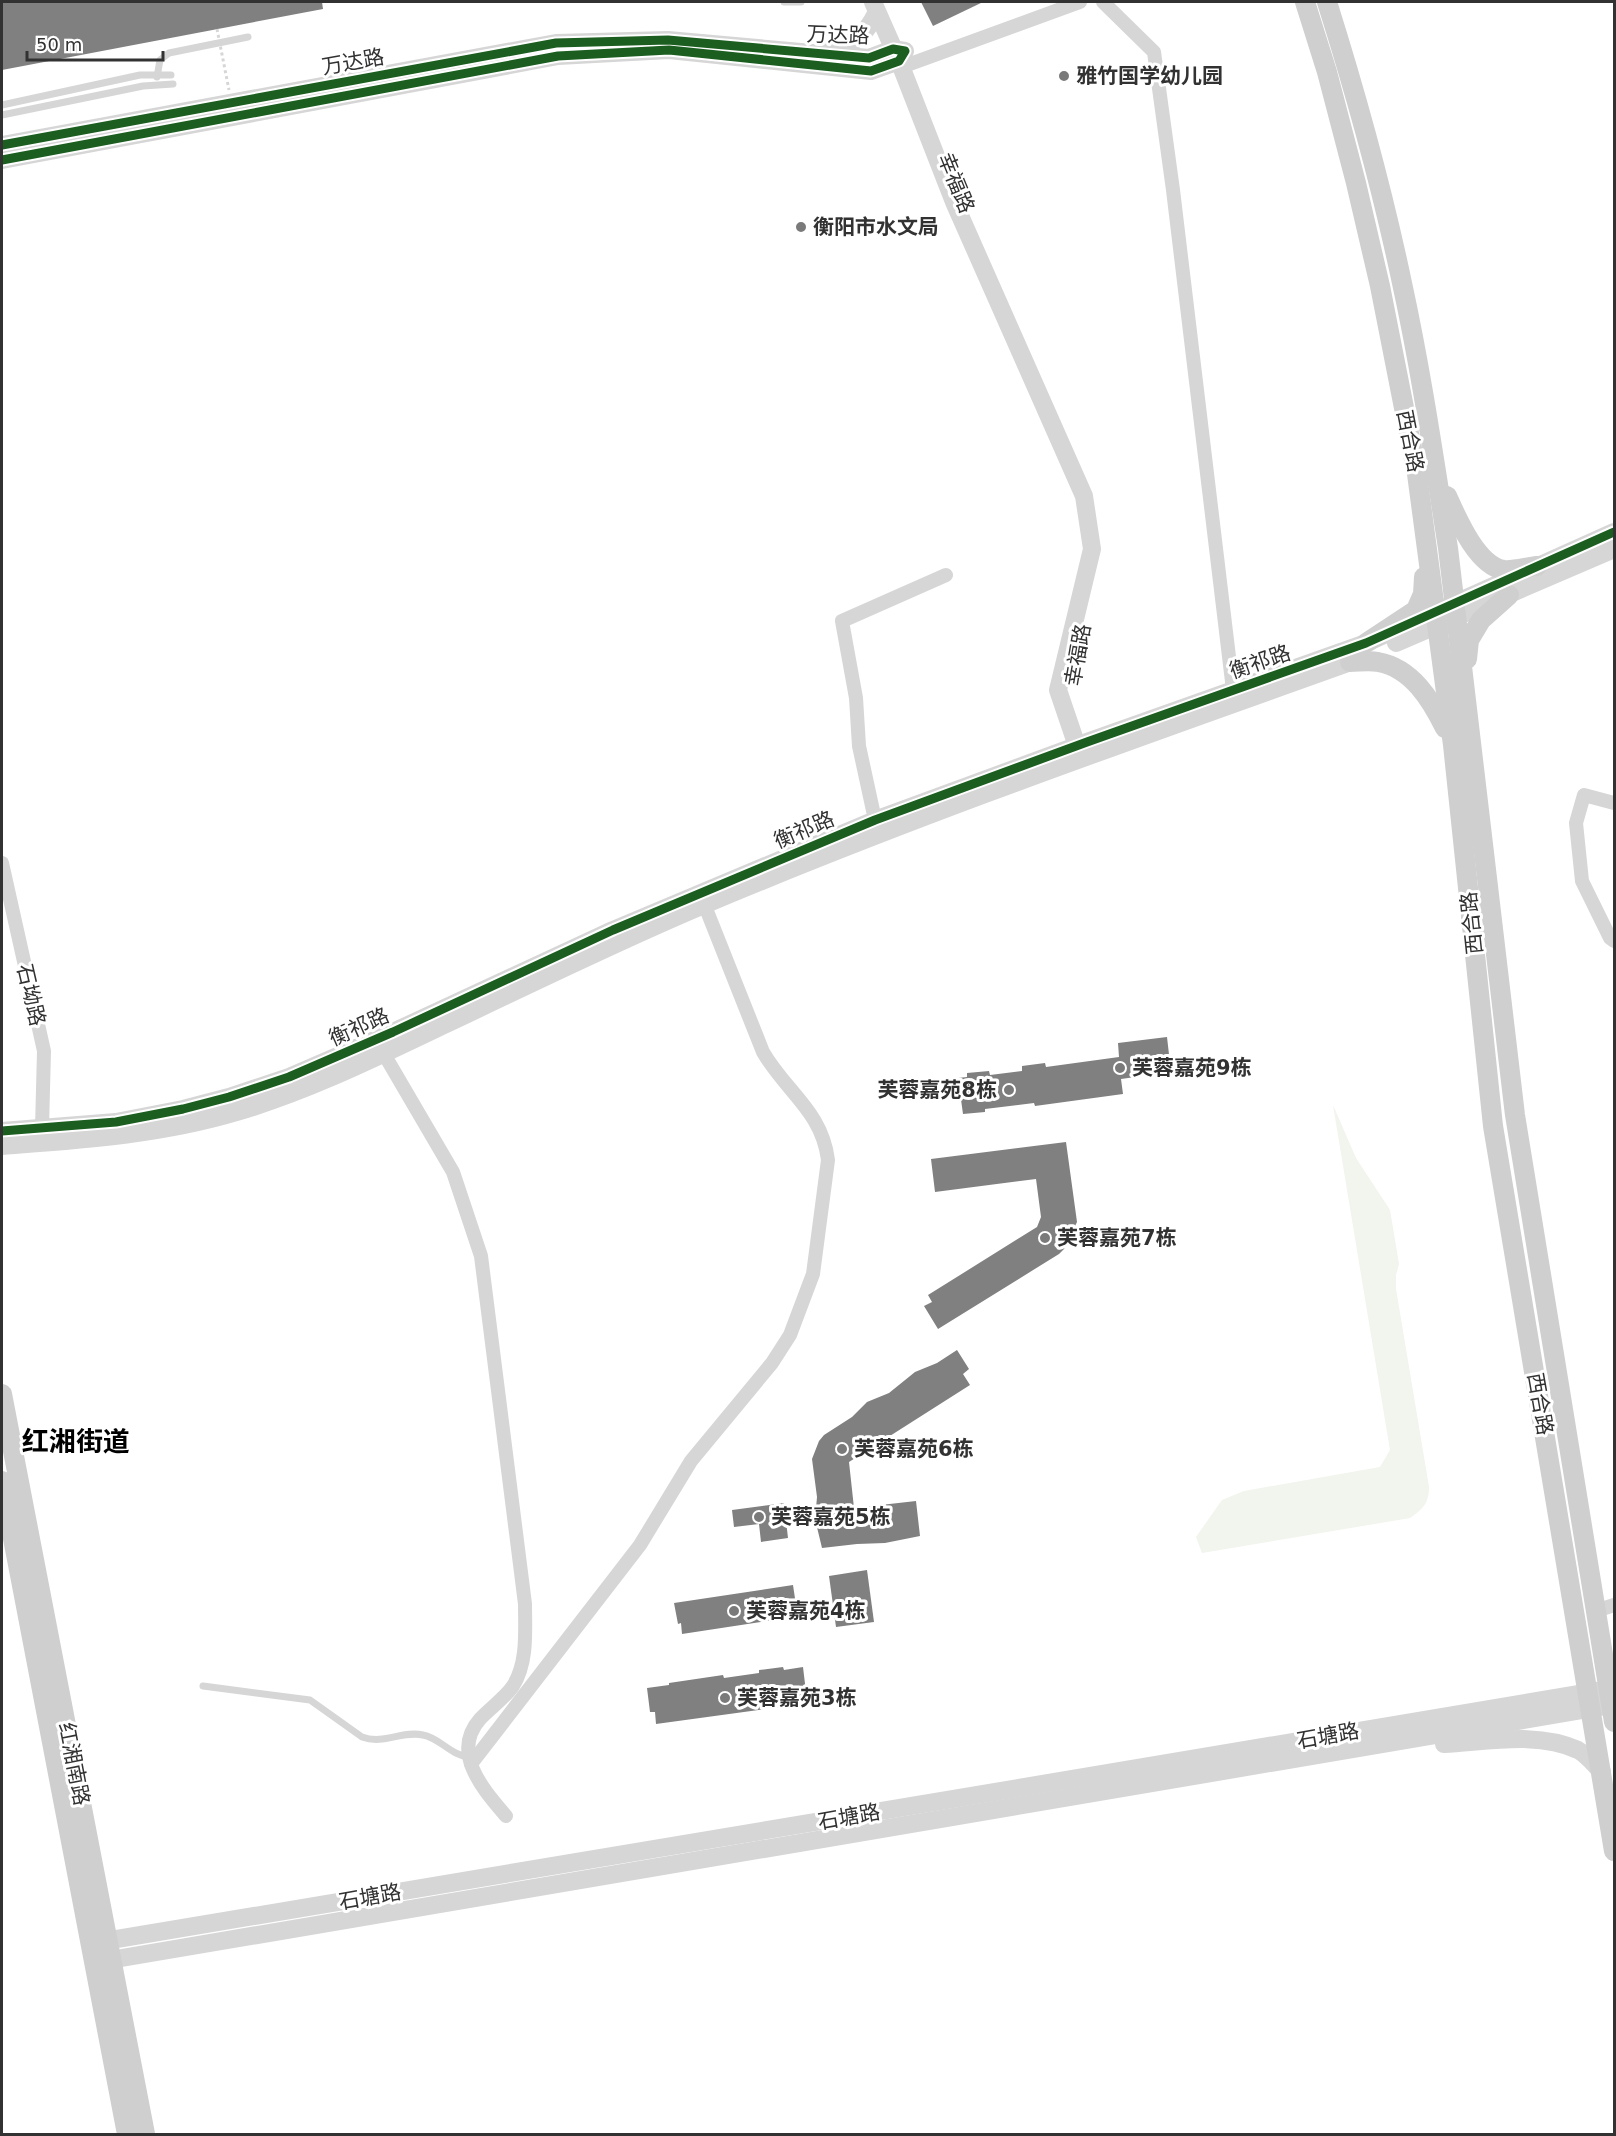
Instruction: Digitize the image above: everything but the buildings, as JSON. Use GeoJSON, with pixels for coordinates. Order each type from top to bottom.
{"type":"FeatureCollection","features":[{"type":"Feature","properties":{"kind":"main road","name":"西合路"},"geometry":{"type":"LineString","coordinates":[[1305,2],[1342,128],[1380,286],[1417,474],[1453,746],[1493,1126],[1614,1851]]}},
{"type":"Feature","properties":{"kind":"main road","name":"西合路"},"geometry":{"type":"LineString","coordinates":[[1327,2],[1353,86],[1392,238],[1436,472],[1456,610],[1515,1115],[1612,1706]]}},
{"type":"Feature","properties":{"kind":"main road"},"geometry":{"type":"LineString","coordinates":[[1436,472],[1459,522],[1475,548],[1490,564],[1504,570],[1537,566]]}},
{"type":"Feature","properties":{"kind":"main road"},"geometry":{"type":"LineString","coordinates":[[1366,643],[1416,610],[1423,594],[1427,551]]}},
{"type":"Feature","properties":{"kind":"main road"},"geometry":{"type":"LineString","coordinates":[[1465,692],[1469,640],[1481,620],[1509,595]]}},
{"type":"Feature","properties":{"kind":"main road"},"geometry":{"type":"LineString","coordinates":[[1350,662],[1378,662],[1396,669],[1420,686],[1433,703],[1453,746]]}},
{"type":"Feature","properties":{"kind":"main road","name":"红湘南路"},"geometry":{"type":"LineString","coordinates":[[2,1394],[101,1952],[127,2134]]}},
{"type":"Feature","properties":{"kind":"main road","name":"红湘南路"},"geometry":{"type":"LineString","coordinates":[[2,1481],[8,1556],[146,2134]]}},
{"type":"Feature","properties":{"kind":"street"},"geometry":{"type":"LineString","coordinates":[[902,56],[1080,2]]}},
{"type":"Feature","properties":{"kind":"street"},"geometry":{"type":"LineString","coordinates":[[1103,2],[1154,52],[1173,190],[1233,690]]}},
{"type":"Feature","properties":{"kind":"street"},"geometry":{"type":"LineString","coordinates":[[818,54],[850,44],[867,30],[877,5]]}},
{"type":"Feature","properties":{"kind":"street","name":"幸福路"},"geometry":{"type":"LineString","coordinates":[[877,5],[902,56],[962,200],[1092,495],[1100,550],[1068,688],[1084,748]]}},
{"type":"Feature","properties":{"kind":"street","name":"万达路"},"geometry":{"type":"LineString","coordinates":[[2,145],[556,43],[668,40],[869,58],[902,56]]}},
{"type":"Feature","properties":{"kind":"street","name":"万达路"},"geometry":{"type":"LineString","coordinates":[[2,160],[558,56],[669,50],[871,71],[902,56]]}},
{"type":"Feature","properties":{"kind":"street","name":"幸福路"},"geometry":{"type":"LineString","coordinates":[[902,56],[911,92],[954,202],[1084,496],[1092,549],[1058,690],[1084,748]]}},
{"type":"Feature","properties":{"kind":"street"},"geometry":{"type":"LineString","coordinates":[[871,71],[891,75],[911,92]]}},
{"type":"Feature","properties":{"kind":"street","name":"衡祁路"},"geometry":{"type":"LineString","coordinates":[[1084,748],[1350,662],[1456,610],[1537,566],[1614,532]]}},
{"type":"Feature","properties":{"kind":"street","name":"衡祁路"},"geometry":{"type":"LineString","coordinates":[[1456,610],[1509,595],[1614,549]]}},
{"type":"Feature","properties":{"kind":"street"},"geometry":{"type":"LineString","coordinates":[[876,827],[859,746],[856,698],[842,621],[946,575]]}},
{"type":"Feature","properties":{"kind":"street","name":"衡祁路"},"geometry":{"type":"LineString","coordinates":[[2,1131],[117,1122],[183,1110],[289,1077],[393,1032],[613,930],[702,899],[876,827],[1233,690],[1436,619]]}},
{"type":"Feature","properties":{"kind":"street"},"geometry":{"type":"LineString","coordinates":[[1614,803],[1584,795],[1576,823],[1582,881],[1610,938],[1614,941]]}},
{"type":"Feature","properties":{"kind":"street","name":"石坳路"},"geometry":{"type":"LineString","coordinates":[[2,863],[44,1051],[42,1128]]}},
{"type":"Feature","properties":{"kind":"street"},"geometry":{"type":"LineString","coordinates":[[470,1760],[640,1545],[692,1461],[772,1363],[790,1335],[813,1274],[828,1160],[826,1143],[807,1106],[773,1069],[763,1052],[702,899]]}},
{"type":"Feature","properties":{"kind":"street","name":"衡祁路"},"geometry":{"type":"LineString","coordinates":[[2,1146],[118,1137],[185,1125],[235,1113],[295,1093],[384,1054],[620,941],[702,899]]}},
{"type":"Feature","properties":{"kind":"street"},"geometry":{"type":"LineString","coordinates":[[384,1054],[453,1172],[481,1256],[525,1604],[525,1642],[522,1663],[513,1686],[478,1721],[471,1734],[470,1760],[478,1782],[506,1816]]}},
{"type":"Feature","properties":{"kind":"street"},"geometry":{"type":"LineString","coordinates":[[1596,1611],[1614,1605]]}},
{"type":"Feature","properties":{"kind":"street","name":"石塘路"},"geometry":{"type":"LineString","coordinates":[[101,1952],[1358,1748],[1590,1701]]}},
{"type":"Feature","properties":{"kind":"street","name":"石塘路"},"geometry":{"type":"LineString","coordinates":[[101,1952],[1590,1701],[1612,1706]]}},
{"type":"Feature","properties":{"kind":"street"},"geometry":{"type":"LineString","coordinates":[[1358,1748],[1516,1740],[1554,1741],[1580,1751],[1602,1772]]}},
{"type":"Feature","properties":{"kind":"lane"},"geometry":{"type":"LineString","coordinates":[[784,2],[801,2]]}},
{"type":"Feature","properties":{"kind":"lane"},"geometry":{"type":"LineString","coordinates":[[157,85],[160,60],[169,53],[248,37]]}},
{"type":"Feature","properties":{"kind":"lane"},"geometry":{"type":"LineString","coordinates":[[2,105],[140,75],[171,75]]}},
{"type":"Feature","properties":{"kind":"lane"},"geometry":{"type":"LineString","coordinates":[[2,115],[143,86],[173,84]]}},
{"type":"Feature","properties":{"kind":"lane"},"geometry":{"type":"LineString","coordinates":[[203,1686],[310,1700],[362,1737],[383,1740],[419,1734],[427,1736],[458,1756],[470,1760]]}},
{"type":"Feature","properties":{"kind":"path"},"geometry":{"type":"LineString","coordinates":[[217,29],[229,90]]}},
{"type":"Feature","properties":{"kind":"shaded area"},"geometry":{"type":"Polygon","coordinates":[[[1333,1105],[1356,1158],[1390,1210],[1399,1264],[1396,1289],[1429,1487],[1428,1497],[1422,1508],[1410,1518],[1202,1553],[1196,1537],[1222,1500],[1244,1491],[1380,1467],[1390,1450],[1333,1105]]]}},
{"type":"Feature","properties":{"kind":"cycle path"},"geometry":{"type":"LineString","coordinates":[[2,145],[556,43],[668,40],[869,58],[893,49],[905,51],[899,61],[871,71],[669,50],[558,56],[2,160]]}},
{"type":"Feature","properties":{"kind":"cycle path"},"geometry":{"type":"LineString","coordinates":[[2,1131],[116,1122],[183,1109],[229,1097],[289,1077],[393,1032],[613,930],[875,820],[1366,643],[1614,532]]}},
{"type":"Feature","properties":{"kind":"place","name":"雅竹国学幼儿园"},"geometry":{"type":"Point","coordinates":[1064,76]}},
{"type":"Feature","properties":{"kind":"place","name":"衡阳市水文局"},"geometry":{"type":"Point","coordinates":[801,227]}},
{"type":"Feature","properties":{"kind":"place","name":"芙蓉嘉苑9栋"},"geometry":{"type":"Point","coordinates":[1120,1068]}},
{"type":"Feature","properties":{"kind":"place","name":"芙蓉嘉苑8栋"},"geometry":{"type":"Point","coordinates":[1009,1090]}},
{"type":"Feature","properties":{"kind":"place","name":"芙蓉嘉苑7栋"},"geometry":{"type":"Point","coordinates":[1045,1238]}},
{"type":"Feature","properties":{"kind":"place","name":"芙蓉嘉苑6栋"},"geometry":{"type":"Point","coordinates":[842,1449]}},
{"type":"Feature","properties":{"kind":"place","name":"芙蓉嘉苑5栋"},"geometry":{"type":"Point","coordinates":[759,1517]}},
{"type":"Feature","properties":{"kind":"place","name":"芙蓉嘉苑4栋"},"geometry":{"type":"Point","coordinates":[734,1611]}},
{"type":"Feature","properties":{"kind":"place","name":"芙蓉嘉苑3栋"},"geometry":{"type":"Point","coordinates":[725,1698]}},
{"type":"Feature","properties":{"kind":"district","name":"红湘街道"},"geometry":{"type":"Point","coordinates":[76,1441]}}]}
